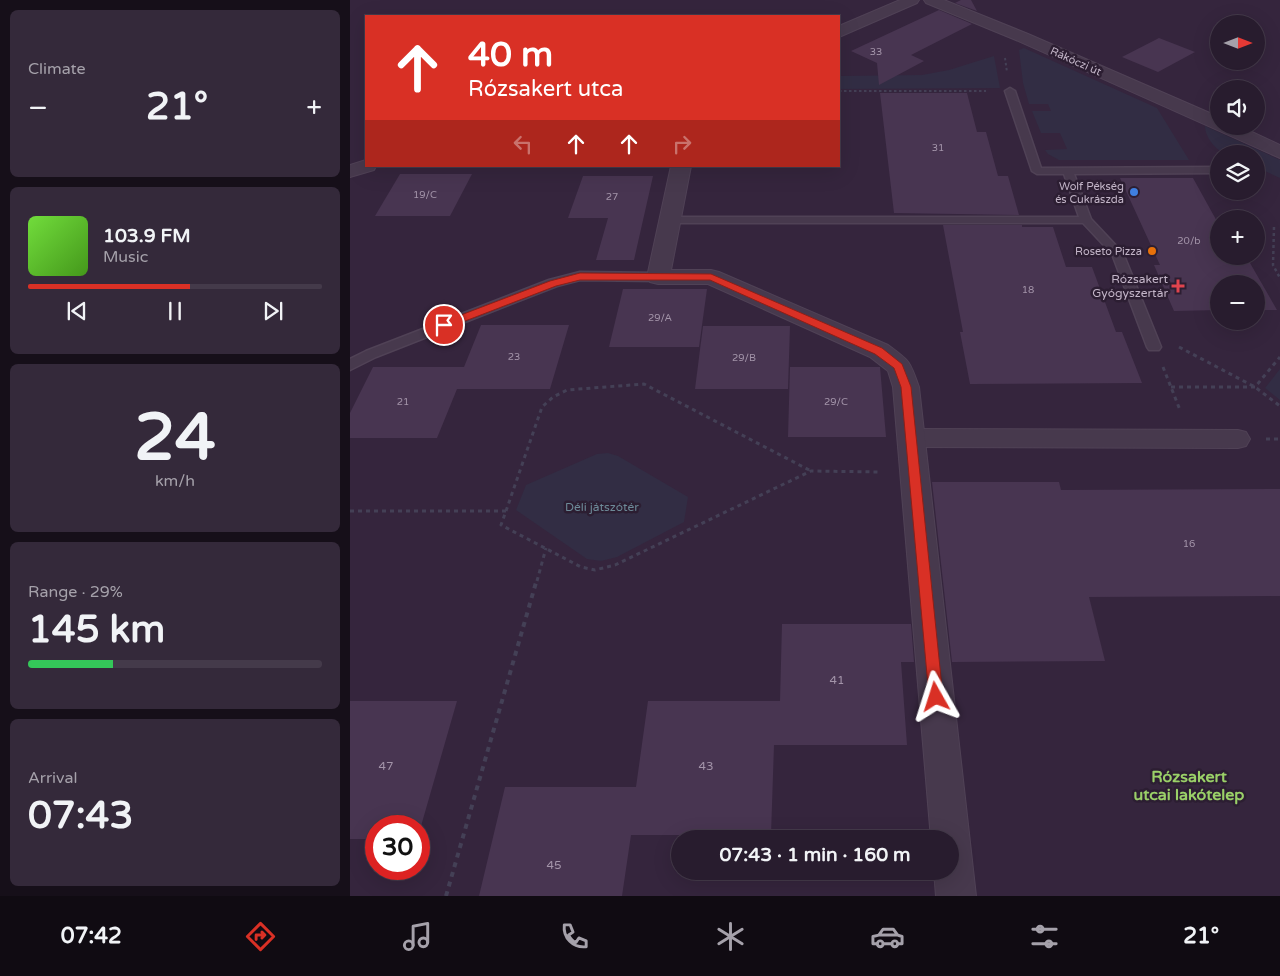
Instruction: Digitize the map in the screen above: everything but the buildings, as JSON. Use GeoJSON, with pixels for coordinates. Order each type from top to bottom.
{"type":"FeatureCollection","features":[{"type":"Feature","properties":{"kind":"street"},"geometry":{"type":"LineString","coordinates":[[840,32],[912,0]]}},
{"type":"Feature","properties":{"kind":"street","name":"Rákóczi út"},"geometry":{"type":"LineString","coordinates":[[931,0],[1022,37],[1210,120]]}},
{"type":"Feature","properties":{"kind":"street"},"geometry":{"type":"LineString","coordinates":[[1243,135],[1280,152]]}},
{"type":"Feature","properties":{"kind":"street"},"geometry":{"type":"LineString","coordinates":[[350,171],[365,166]]}},
{"type":"Feature","properties":{"kind":"street"},"geometry":{"type":"LineString","coordinates":[[681,167],[658,277],[711,277],[879,351],[898,366],[906,387],[956,896]]}},
{"type":"Feature","properties":{"kind":"street"},"geometry":{"type":"LineString","coordinates":[[910,438],[1238,439]]}},
{"type":"Feature","properties":{"kind":"lane"},"geometry":{"type":"LineString","coordinates":[[1010,91],[1037,171],[1210,170]]}},
{"type":"Feature","properties":{"kind":"lane"},"geometry":{"type":"LineString","coordinates":[[1068,171],[1086,220],[1117,253],[1154,347]]}},
{"type":"Feature","properties":{"kind":"lane"},"geometry":{"type":"LineString","coordinates":[[670,220],[1086,220]]}},
{"type":"Feature","properties":{"kind":"lane"},"geometry":{"type":"LineString","coordinates":[[350,366],[371,354],[553,283],[580,276],[658,277]]}},
{"type":"Feature","properties":{"kind":"path"},"geometry":{"type":"LineString","coordinates":[[840,91],[1010,91]]}},
{"type":"Feature","properties":{"kind":"path"},"geometry":{"type":"LineString","coordinates":[[1274,227],[1273,265],[1280,278]]}},
{"type":"Feature","properties":{"kind":"path"},"geometry":{"type":"LineString","coordinates":[[1191,439],[1154,347],[1182,347],[1255,388],[1280,406]]}},
{"type":"Feature","properties":{"kind":"path"},"geometry":{"type":"LineString","coordinates":[[1255,388],[1280,357]]}},
{"type":"Feature","properties":{"kind":"path"},"geometry":{"type":"LineString","coordinates":[[811,471],[644,384],[567,390],[553,397],[542,407],[501,525],[581,567],[596,570],[615,565],[811,471],[914,472]]}},
{"type":"Feature","properties":{"kind":"path"},"geometry":{"type":"LineString","coordinates":[[1170,387],[1255,388]]}},
{"type":"Feature","properties":{"kind":"path"},"geometry":{"type":"LineString","coordinates":[[350,511],[506,511]]}},
{"type":"Feature","properties":{"kind":"path"},"geometry":{"type":"LineString","coordinates":[[446,896],[546,548]]}},
{"type":"Feature","properties":{"kind":"green space"},"geometry":{"type":"Polygon","coordinates":[[[1024,48],[1157,108],[1189,160],[1059,160],[1048,154],[1045,150],[1067,149],[1060,133],[1041,133],[1032,111],[1051,111],[1048,104],[1029,104],[1023,83],[1019,50],[1024,48]]]}},
{"type":"Feature","properties":{"kind":"green space"},"geometry":{"type":"Polygon","coordinates":[[[994,56],[1000,88],[840,89],[840,76],[922,75],[949,70],[994,56]]]}},
{"type":"Feature","properties":{"kind":"green space"},"geometry":{"type":"Polygon","coordinates":[[[1205,126],[1210,128],[1210,135],[1225,135],[1247,145],[1214,145],[1205,130],[1205,126]]]}},
{"type":"Feature","properties":{"kind":"green space"},"geometry":{"type":"Polygon","coordinates":[[[1265,153],[1280,160],[1280,178],[1265,171],[1265,153]]]}},
{"type":"Feature","properties":{"kind":"green space"},"geometry":{"type":"Polygon","coordinates":[[[1280,369],[1280,400],[1265,388],[1280,369]]]}},
{"type":"Feature","properties":{"kind":"green space","name":"Déli játszótér"},"geometry":{"type":"Polygon","coordinates":[[[608,453],[618,456],[688,497],[684,522],[617,557],[601,561],[587,559],[516,510],[526,485],[597,454],[608,453]]]}},
{"type":"Feature","properties":{"kind":"place","name":"Wolf Pékség és Cukrászda"},"geometry":{"type":"Point","coordinates":[1134,192]}},
{"type":"Feature","properties":{"kind":"place","name":"Roseto Pizza"},"geometry":{"type":"Point","coordinates":[1152,251]}},
{"type":"Feature","properties":{"kind":"place","name":"Rózsakert Gyógyszertár"},"geometry":{"type":"Point","coordinates":[1178,286]}},
{"type":"Feature","properties":{"kind":"district","name":"Rózsakert utcai lakótelep"},"geometry":{"type":"Point","coordinates":[1189,785]}},
{"type":"Feature","properties":{"kind":"route"},"geometry":{"type":"LineString","coordinates":[[444,325],[553,283],[580,276],[711,277],[879,351],[898,366],[906,387],[936,697]]}}]}
